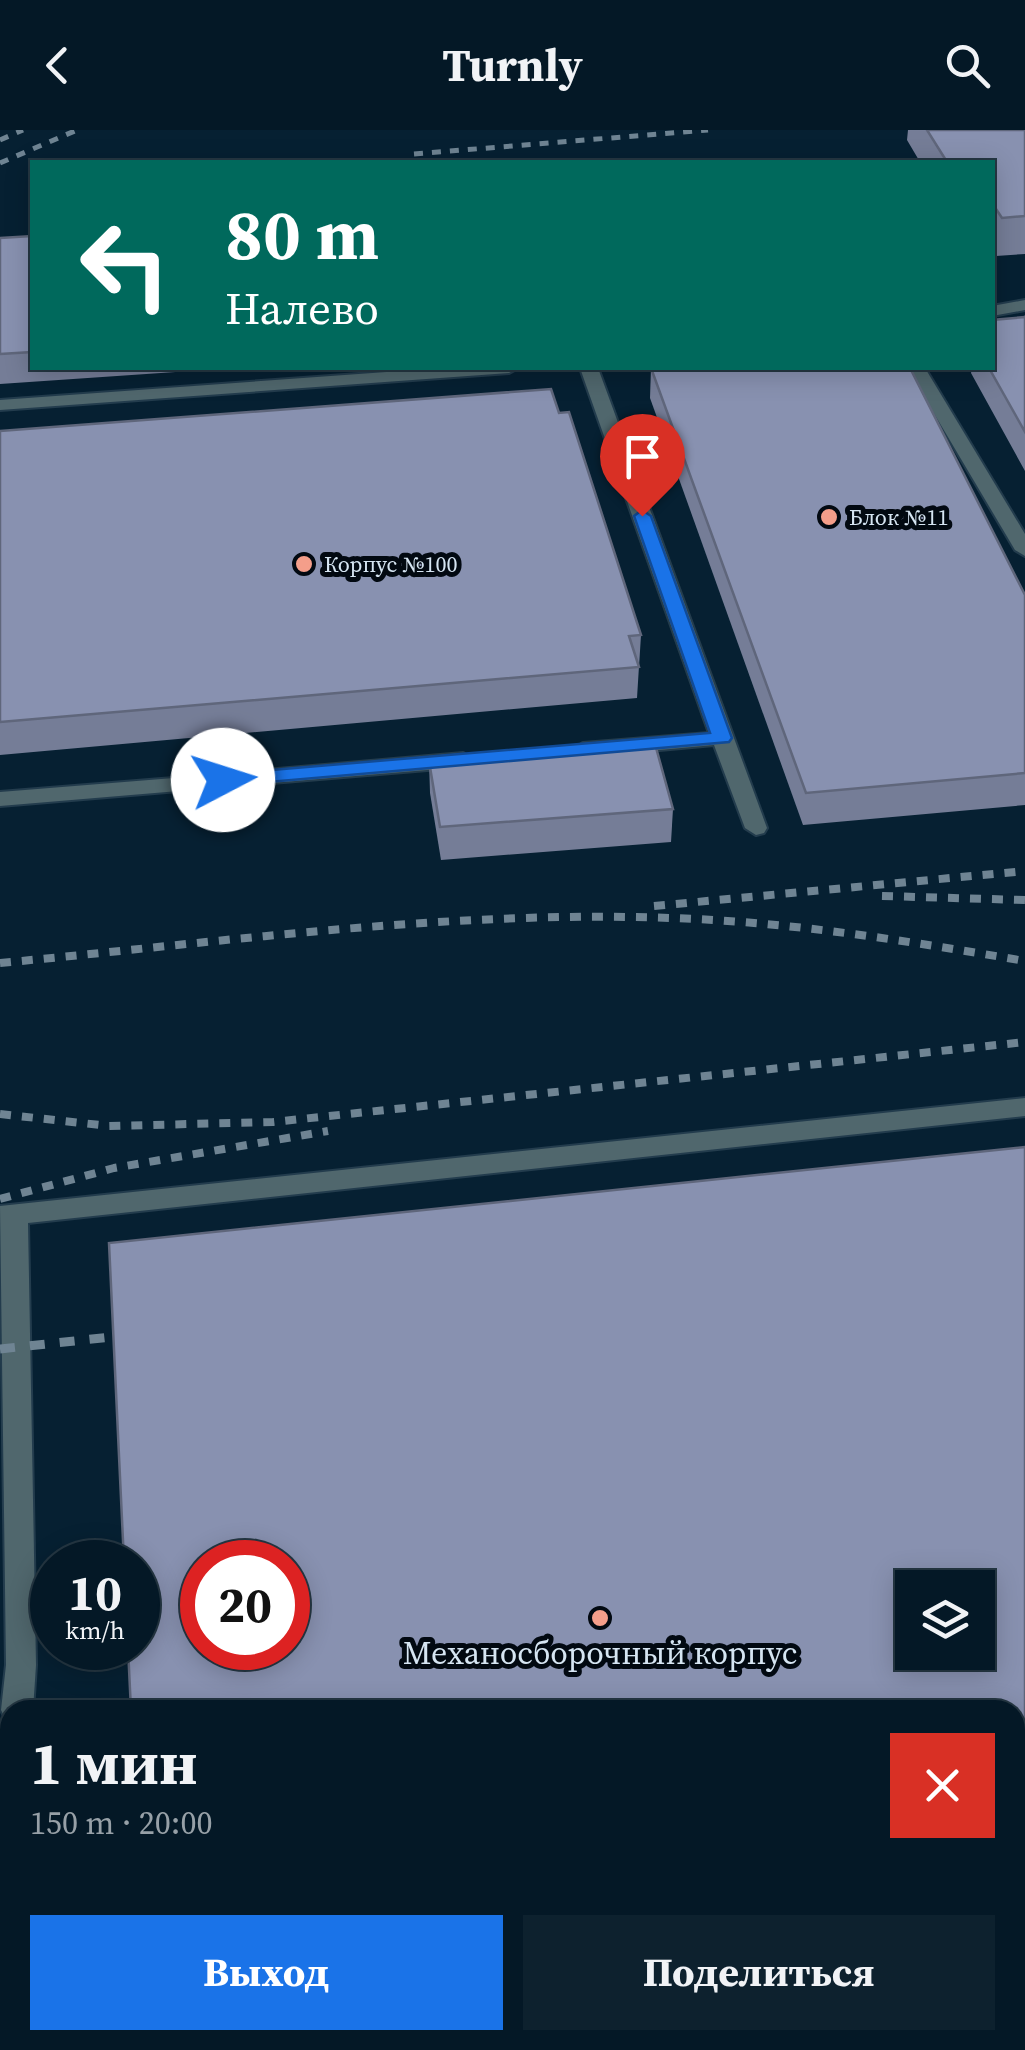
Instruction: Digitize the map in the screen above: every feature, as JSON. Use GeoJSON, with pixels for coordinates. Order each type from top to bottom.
{"type":"FeatureCollection","features":[{"type":"Feature","properties":{"kind":"lane"},"geometry":{"type":"LineString","coordinates":[[995,310],[1025,305]]}},
{"type":"Feature","properties":{"kind":"lane"},"geometry":{"type":"LineString","coordinates":[[0,405],[481,370]]}},
{"type":"Feature","properties":{"kind":"lane"},"geometry":{"type":"LineString","coordinates":[[591,370],[756,828]]}},
{"type":"Feature","properties":{"kind":"lane"},"geometry":{"type":"LineString","coordinates":[[917,370],[1025,550]]}},
{"type":"Feature","properties":{"kind":"lane"},"geometry":{"type":"LineString","coordinates":[[568,751],[722,738]]}},
{"type":"Feature","properties":{"kind":"lane"},"geometry":{"type":"LineString","coordinates":[[215,744],[223,780]]}},
{"type":"Feature","properties":{"kind":"lane"},"geometry":{"type":"LineString","coordinates":[[0,799],[492,757]]}},
{"type":"Feature","properties":{"kind":"lane"},"geometry":{"type":"LineString","coordinates":[[17,1700],[21,1665],[8,1216],[1025,1107]]}},
{"type":"Feature","properties":{"kind":"building"},"geometry":{"type":"Polygon","coordinates":[[[927,130],[1025,130],[1025,216],[1002,218],[995,208],[995,160],[946,160],[927,130]]]}},
{"type":"Feature","properties":{"kind":"building"},"geometry":{"type":"Polygon","coordinates":[[[30,236],[30,352],[0,354],[0,238],[30,236]]]}},
{"type":"Feature","properties":{"kind":"building"},"geometry":{"type":"Polygon","coordinates":[[[1025,317],[1025,432],[990,370],[995,370],[995,320],[1025,317]]]}},
{"type":"Feature","properties":{"kind":"building","name":"Блок №11"},"geometry":{"type":"Polygon","coordinates":[[[652,370],[911,370],[1025,595],[1025,773],[806,793],[652,370]]]}},
{"type":"Feature","properties":{"kind":"building","name":"Корпус №100"},"geometry":{"type":"Polygon","coordinates":[[[551,389],[559,413],[569,412],[641,635],[629,636],[639,667],[0,722],[0,431],[551,389]]]}},
{"type":"Feature","properties":{"kind":"building"},"geometry":{"type":"Polygon","coordinates":[[[655,744],[673,809],[440,827],[429,761],[655,744]]]}},
{"type":"Feature","properties":{"kind":"building","name":"Механосборочный корпус"},"geometry":{"type":"Polygon","coordinates":[[[1025,1147],[1025,1700],[131,1700],[129,1670],[160,1670],[160,1540],[123,1540],[109,1243],[1025,1147]]]}},
{"type":"Feature","properties":{"kind":"railway"},"geometry":{"type":"LineString","coordinates":[[0,140],[23,130]]}},
{"type":"Feature","properties":{"kind":"railway"},"geometry":{"type":"LineString","coordinates":[[0,163],[77,130]]}},
{"type":"Feature","properties":{"kind":"railway"},"geometry":{"type":"LineString","coordinates":[[414,154],[708,130]]}},
{"type":"Feature","properties":{"kind":"railway"},"geometry":{"type":"LineString","coordinates":[[654,906],[1025,871]]}},
{"type":"Feature","properties":{"kind":"railway"},"geometry":{"type":"LineString","coordinates":[[882,896],[1025,900]]}},
{"type":"Feature","properties":{"kind":"railway"},"geometry":{"type":"LineString","coordinates":[[0,963],[420,923],[588,917],[672,918],[805,928],[1025,961]]}},
{"type":"Feature","properties":{"kind":"railway"},"geometry":{"type":"LineString","coordinates":[[0,1114],[109,1126],[273,1122],[1025,1042]]}},
{"type":"Feature","properties":{"kind":"railway"},"geometry":{"type":"LineString","coordinates":[[0,1199],[114,1168],[328,1131]]}},
{"type":"Feature","properties":{"kind":"railway"},"geometry":{"type":"LineString","coordinates":[[0,1349],[139,1334]]}},
{"type":"Feature","properties":{"kind":"place","name":"Блок №11"},"geometry":{"type":"Point","coordinates":[829,517]}},
{"type":"Feature","properties":{"kind":"place","name":"Корпус №100"},"geometry":{"type":"Point","coordinates":[304,564]}},
{"type":"Feature","properties":{"kind":"place","name":"Механосборочный корпус"},"geometry":{"type":"Point","coordinates":[600,1618]}},
{"type":"Feature","properties":{"kind":"route"},"geometry":{"type":"LineString","coordinates":[[223,780],[722,738],[642,516]]}}]}
